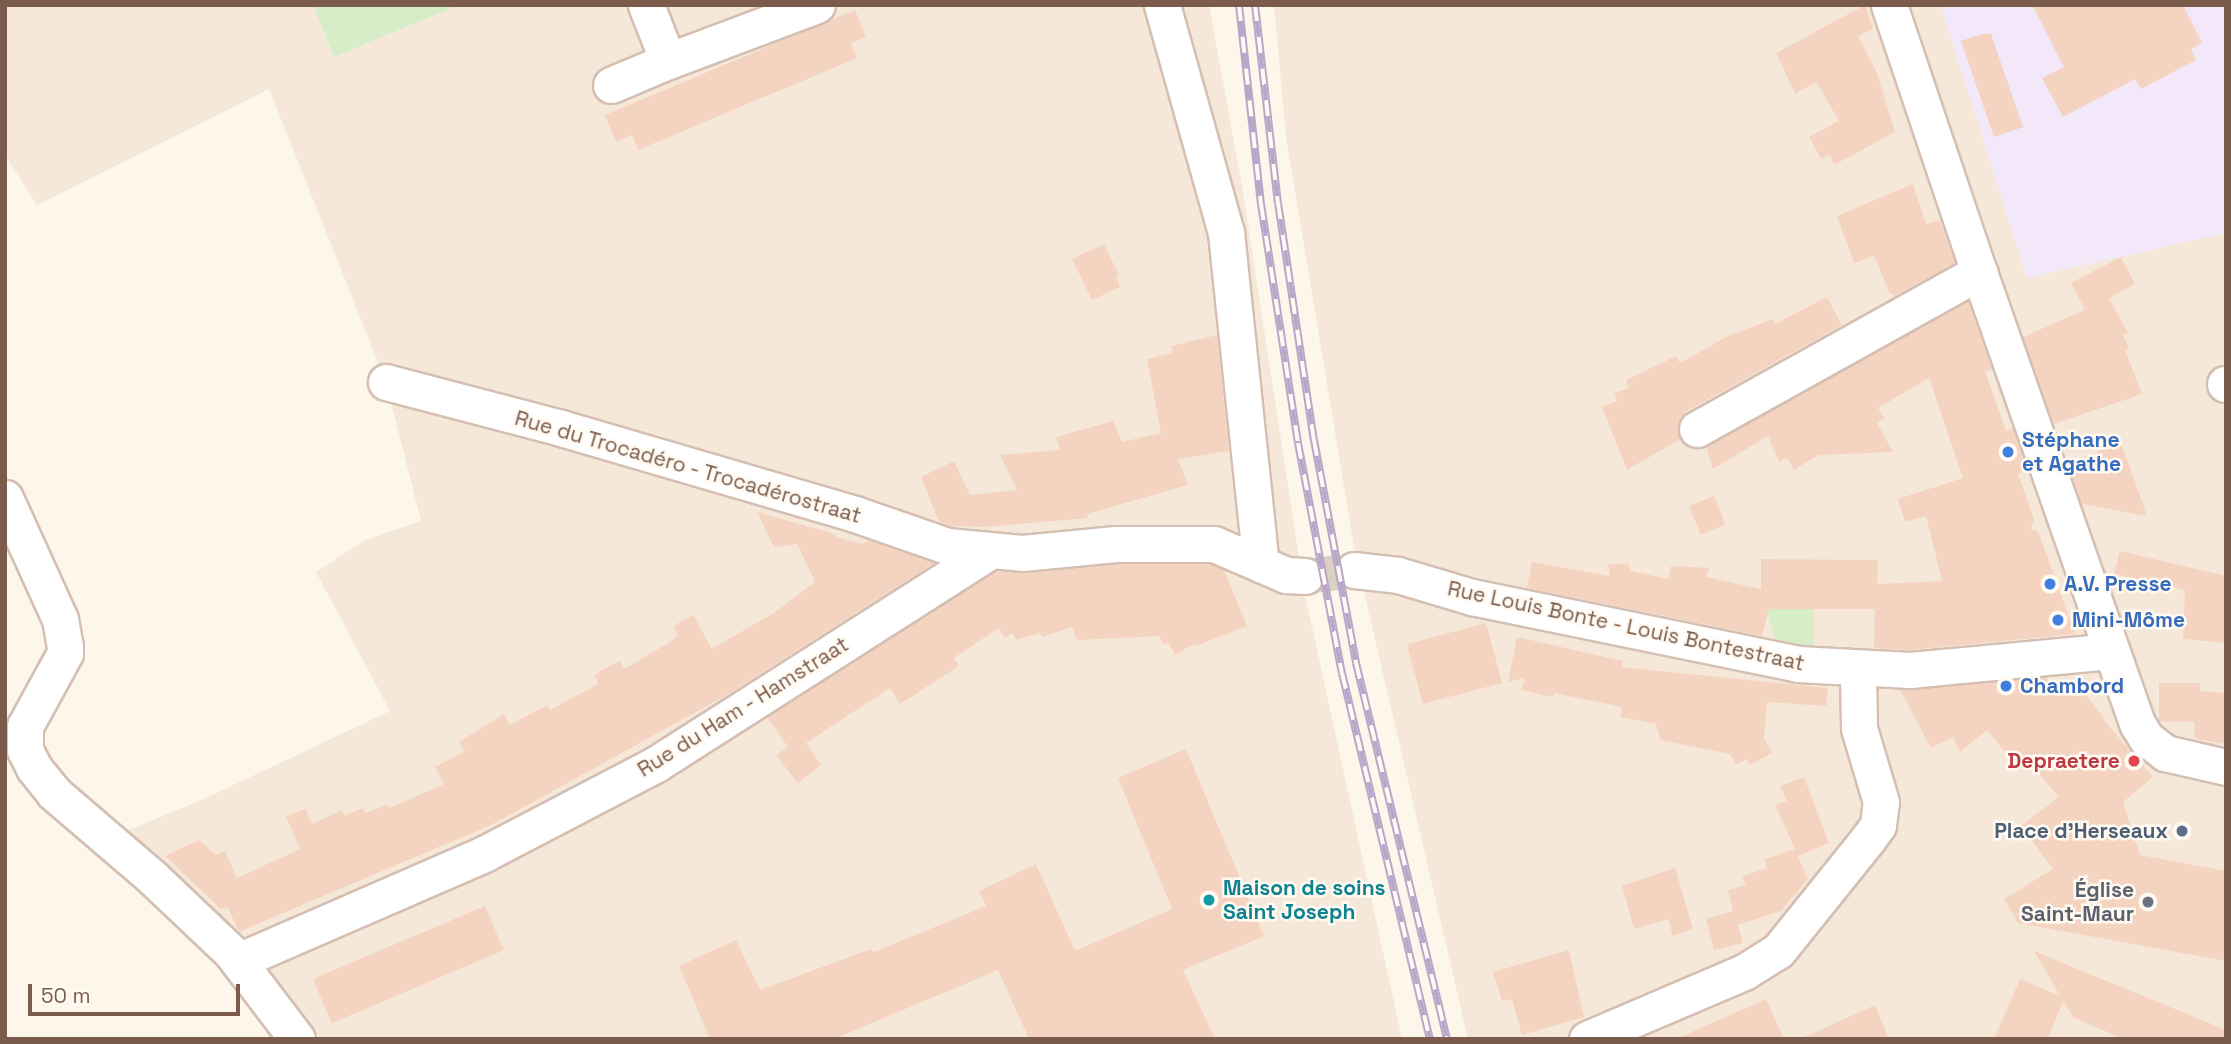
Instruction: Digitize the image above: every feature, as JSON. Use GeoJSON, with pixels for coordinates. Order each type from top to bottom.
{"type":"FeatureCollection","features":[{"type":"Feature","properties":{"kind":"street"},"geometry":{"type":"LineString","coordinates":[[646,5],[668,61]]}},
{"type":"Feature","properties":{"kind":"street"},"geometry":{"type":"LineString","coordinates":[[611,85],[817,5]]}},
{"type":"Feature","properties":{"kind":"street"},"geometry":{"type":"LineString","coordinates":[[1162,5],[1226,233],[1261,565]]}},
{"type":"Feature","properties":{"kind":"street"},"geometry":{"type":"LineString","coordinates":[[1889,5],[2135,719],[2146,738],[2165,753],[2226,767]]}},
{"type":"Feature","properties":{"kind":"street"},"geometry":{"type":"LineString","coordinates":[[1697,429],[1979,272]]}},
{"type":"Feature","properties":{"kind":"street","name":"Rue du Trocadéro - Trocadérostraat"},"geometry":{"type":"LineString","coordinates":[[386,383],[561,428],[855,514],[947,546],[989,552]]}},
{"type":"Feature","properties":{"kind":"street"},"geometry":{"type":"LineString","coordinates":[[5,498],[60,619],[65,646],[65,653],[49,685],[31,710],[24,726],[25,750],[34,768],[54,793],[153,878],[238,961],[297,1039]]}},
{"type":"Feature","properties":{"kind":"street"},"geometry":{"type":"LineString","coordinates":[[989,552],[1022,553],[1116,544],[1214,544],[1286,575],[1305,576]]}},
{"type":"Feature","properties":{"kind":"street","name":"Rue du Ham - Hamstraat"},"geometry":{"type":"LineString","coordinates":[[238,961],[486,852],[656,764],[989,552]]}},
{"type":"Feature","properties":{"kind":"street","name":"Rue Louis Bonte - Louis Bontestraat"},"geometry":{"type":"LineString","coordinates":[[1354,570],[1398,575],[1472,597],[1778,662],[1858,669],[1910,670],[2110,650]]}},
{"type":"Feature","properties":{"kind":"street"},"geometry":{"type":"LineString","coordinates":[[1587,1039],[1744,972],[1778,951],[1868,839],[1878,825],[1881,802],[1860,729],[1858,669]]}},
{"type":"Feature","properties":{"kind":"shaded area"},"geometry":{"type":"Polygon","coordinates":[[[5,5],[313,5],[334,57],[459,5],[1209,5],[1243,192],[1304,590],[1402,1039],[295,1039],[117,835],[206,798],[390,711],[316,572],[365,540],[421,521],[386,382],[269,89],[37,205],[5,155],[5,5]]]}},
{"type":"Feature","properties":{"kind":"shaded area"},"geometry":{"type":"Polygon","coordinates":[[[1274,5],[2226,5],[2226,1039],[1468,1039],[1355,553],[1286,137],[1274,5]]]}},
{"type":"Feature","properties":{"kind":"shaded area"},"geometry":{"type":"Polygon","coordinates":[[[1951,5],[2226,5],[2226,233],[2027,278],[1942,10],[1951,5]]]}},
{"type":"Feature","properties":{"kind":"green space"},"geometry":{"type":"Polygon","coordinates":[[[313,5],[459,5],[334,57],[313,5]]]}},
{"type":"Feature","properties":{"kind":"green space"},"geometry":{"type":"Polygon","coordinates":[[[1766,609],[1814,609],[1814,646],[1777,644],[1766,609]]]}},
{"type":"Feature","properties":{"kind":"building"},"geometry":{"type":"Polygon","coordinates":[[[1865,5],[1873,29],[1858,36],[1877,73],[1895,132],[1834,165],[1830,155],[1821,159],[1809,137],[1839,121],[1816,82],[1795,94],[1776,53],[1865,5]]]}},
{"type":"Feature","properties":{"kind":"building"},"geometry":{"type":"Polygon","coordinates":[[[2032,5],[2183,5],[2202,43],[2191,49],[2196,60],[2141,89],[2135,79],[2063,117],[2042,78],[2064,67],[2032,5]]]}},
{"type":"Feature","properties":{"kind":"building"},"geometry":{"type":"Polygon","coordinates":[[[855,10],[866,37],[851,43],[857,58],[638,150],[632,135],[616,142],[605,115],[855,10]]]}},
{"type":"Feature","properties":{"kind":"building"},"geometry":{"type":"Polygon","coordinates":[[[1991,34],[2023,127],[1994,137],[1961,41],[1991,34]]]}},
{"type":"Feature","properties":{"kind":"building"},"geometry":{"type":"Polygon","coordinates":[[[1913,184],[1926,224],[1940,220],[1955,263],[1895,296],[1889,292],[1874,256],[1854,263],[1837,216],[1913,184]]]}},
{"type":"Feature","properties":{"kind":"building"},"geometry":{"type":"Polygon","coordinates":[[[1104,244],[1119,275],[1116,276],[1120,287],[1092,300],[1072,259],[1104,244]]]}},
{"type":"Feature","properties":{"kind":"building"},"geometry":{"type":"Polygon","coordinates":[[[2121,257],[2135,284],[2109,298],[2128,333],[2123,335],[2129,348],[2125,350],[2142,394],[2054,424],[2023,337],[2085,310],[2071,283],[2121,257]]]}},
{"type":"Feature","properties":{"kind":"building"},"geometry":{"type":"Polygon","coordinates":[[[1827,297],[1842,325],[1687,411],[1680,418],[1677,428],[1680,439],[1627,470],[1602,407],[1617,401],[1614,393],[1629,388],[1626,380],[1676,356],[1680,363],[1728,336],[1773,319],[1775,324],[1827,297]]]}},
{"type":"Feature","properties":{"kind":"building"},"geometry":{"type":"Polygon","coordinates":[[[1968,301],[1992,369],[1985,371],[2006,431],[2013,428],[2027,471],[2018,474],[2034,519],[2031,529],[2038,531],[2075,634],[1910,650],[1874,648],[1875,609],[1769,609],[1762,636],[1527,588],[1532,562],[1610,576],[1608,564],[1628,564],[1631,571],[1668,579],[1671,566],[1709,568],[1706,577],[1761,589],[1761,559],[1878,560],[1877,584],[1942,581],[1926,516],[1905,522],[1898,499],[1963,478],[1929,378],[1878,408],[1885,418],[1877,423],[1893,452],[1818,455],[1794,470],[1787,458],[1779,462],[1768,436],[1713,469],[1706,447],[1968,301]]]}},
{"type":"Feature","properties":{"kind":"building"},"geometry":{"type":"Polygon","coordinates":[[[1217,335],[1229,451],[1178,459],[1188,485],[1087,514],[1088,518],[984,527],[951,526],[939,522],[921,477],[954,461],[970,495],[1017,490],[1000,455],[1060,450],[1056,437],[1113,421],[1122,442],[1161,433],[1147,359],[1172,353],[1171,346],[1217,335]]]}},
{"type":"Feature","properties":{"kind":"building"},"geometry":{"type":"Polygon","coordinates":[[[2120,442],[2147,516],[2082,504],[2068,464],[2120,442]]]}},
{"type":"Feature","properties":{"kind":"building"},"geometry":{"type":"Polygon","coordinates":[[[1714,496],[1726,525],[1701,535],[1689,506],[1714,496]]]}},
{"type":"Feature","properties":{"kind":"building"},"geometry":{"type":"Polygon","coordinates":[[[757,512],[863,544],[869,540],[934,563],[725,696],[493,824],[239,932],[228,908],[221,909],[165,856],[199,840],[216,855],[225,851],[237,878],[300,849],[286,816],[306,809],[312,824],[342,810],[344,816],[363,808],[366,813],[388,804],[389,808],[444,784],[435,767],[465,751],[459,742],[504,714],[510,725],[547,705],[550,710],[598,684],[595,676],[600,671],[620,661],[624,669],[670,642],[678,635],[673,626],[693,615],[712,649],[775,612],[815,582],[797,544],[774,547],[757,512]]]}},
{"type":"Feature","properties":{"kind":"building"},"geometry":{"type":"Polygon","coordinates":[[[2120,551],[2226,576],[2226,643],[2183,639],[2185,590],[2114,574],[2120,551]]]}},
{"type":"Feature","properties":{"kind":"building"},"geometry":{"type":"Polygon","coordinates":[[[1117,564],[1211,564],[1224,570],[1247,626],[1196,646],[1195,643],[1175,655],[1168,642],[1164,645],[1159,636],[1077,640],[1072,627],[1042,637],[1040,633],[1016,640],[1013,633],[1004,638],[999,628],[954,658],[959,666],[900,704],[890,688],[806,743],[821,765],[798,783],[776,755],[788,747],[767,717],[997,571],[1024,573],[1117,564]]]}},
{"type":"Feature","properties":{"kind":"building"},"geometry":{"type":"Polygon","coordinates":[[[1486,623],[1502,683],[1423,704],[1407,644],[1486,623]]]}},
{"type":"Feature","properties":{"kind":"building"},"geometry":{"type":"Polygon","coordinates":[[[1517,637],[1623,661],[1621,667],[1828,688],[1826,706],[1767,702],[1764,739],[1772,753],[1750,765],[1746,759],[1736,765],[1730,754],[1660,740],[1656,724],[1620,717],[1622,707],[1554,693],[1553,697],[1521,690],[1525,678],[1508,682],[1517,637]]]}},
{"type":"Feature","properties":{"kind":"building"},"geometry":{"type":"Polygon","coordinates":[[[2047,677],[2050,685],[2080,688],[2153,777],[2123,802],[2140,855],[2226,871],[2226,961],[2018,923],[2004,899],[2053,869],[2021,826],[2059,797],[2024,757],[2015,764],[1987,730],[1960,752],[1953,737],[1931,748],[1900,690],[2047,677]]]}},
{"type":"Feature","properties":{"kind":"building"},"geometry":{"type":"Polygon","coordinates":[[[2159,683],[2200,683],[2200,691],[2226,693],[2226,744],[2195,739],[2194,722],[2159,721],[2159,683]]]}},
{"type":"Feature","properties":{"kind":"building","name":"Maison de soins Saint Joseph"},"geometry":{"type":"Polygon","coordinates":[[[1186,749],[1264,936],[1183,970],[1215,1039],[1029,1039],[998,970],[834,1039],[710,1039],[679,966],[736,940],[760,990],[871,949],[874,952],[986,906],[979,891],[1036,864],[1075,951],[1172,909],[1118,778],[1186,749]]]}},
{"type":"Feature","properties":{"kind":"building"},"geometry":{"type":"Polygon","coordinates":[[[1804,777],[1829,843],[1798,856],[1797,854],[1808,879],[1781,911],[1738,925],[1743,943],[1714,950],[1706,919],[1733,911],[1728,890],[1746,885],[1742,876],[1767,868],[1765,859],[1795,849],[1775,805],[1787,801],[1780,786],[1804,777]]]}},
{"type":"Feature","properties":{"kind":"building"},"geometry":{"type":"Polygon","coordinates":[[[1675,868],[1693,929],[1673,936],[1668,919],[1634,929],[1622,886],[1675,868]]]}},
{"type":"Feature","properties":{"kind":"building"},"geometry":{"type":"Polygon","coordinates":[[[485,906],[504,950],[332,1023],[313,979],[485,906]]]}},
{"type":"Feature","properties":{"kind":"building"},"geometry":{"type":"Polygon","coordinates":[[[1569,950],[1584,1017],[1522,1035],[1512,999],[1502,1001],[1493,972],[1569,950]]]}},
{"type":"Feature","properties":{"kind":"building"},"geometry":{"type":"Polygon","coordinates":[[[2034,951],[2226,1030],[2226,1039],[2124,1039],[2074,1018],[2063,1001],[2048,1039],[1994,1039],[2020,979],[2060,996],[2034,951]]]}},
{"type":"Feature","properties":{"kind":"building"},"geometry":{"type":"Polygon","coordinates":[[[1766,999],[1784,1039],[1676,1039],[1766,999]]]}},
{"type":"Feature","properties":{"kind":"building"},"geometry":{"type":"Polygon","coordinates":[[[1875,1005],[1889,1039],[1800,1039],[1875,1005]]]}},
{"type":"Feature","properties":{"kind":"tunnel"},"geometry":{"type":"LineString","coordinates":[[1305,576],[1354,570]]}},
{"type":"Feature","properties":{"kind":"railway"},"geometry":{"type":"LineString","coordinates":[[1239,5],[1261,204],[1298,443],[1342,673],[1430,1039]]}},
{"type":"Feature","properties":{"kind":"railway"},"geometry":{"type":"LineString","coordinates":[[1255,5],[1278,203],[1314,440],[1356,663],[1447,1039]]}},
{"type":"Feature","properties":{"kind":"place","name":"Stéphane et Agathe"},"geometry":{"type":"Point","coordinates":[2008,452]}},
{"type":"Feature","properties":{"kind":"place","name":"A.V. Presse"},"geometry":{"type":"Point","coordinates":[2050,584]}},
{"type":"Feature","properties":{"kind":"place","name":"Mini-Môme"},"geometry":{"type":"Point","coordinates":[2058,620]}},
{"type":"Feature","properties":{"kind":"place","name":"Chambord"},"geometry":{"type":"Point","coordinates":[2006,686]}},
{"type":"Feature","properties":{"kind":"place","name":"Depraetere"},"geometry":{"type":"Point","coordinates":[2134,761]}},
{"type":"Feature","properties":{"kind":"place","name":"Place d'Herseaux"},"geometry":{"type":"Point","coordinates":[2182,831]}},
{"type":"Feature","properties":{"kind":"place","name":"Maison de soins Saint Joseph"},"geometry":{"type":"Point","coordinates":[1209,900]}},
{"type":"Feature","properties":{"kind":"place","name":"Église Saint-Maur"},"geometry":{"type":"Point","coordinates":[2148,902]}}]}
